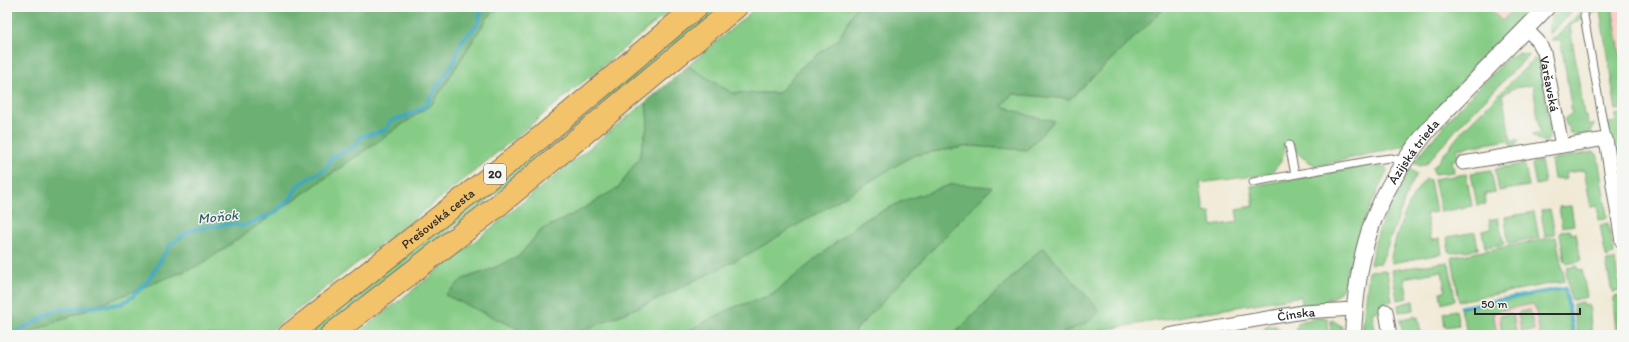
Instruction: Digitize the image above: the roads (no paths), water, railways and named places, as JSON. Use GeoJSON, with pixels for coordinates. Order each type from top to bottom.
{"type":"FeatureCollection","features":[{"type":"Feature","properties":{"kind":"highway","name":"Prešovská cesta"},"geometry":{"type":"LineString","coordinates":[[289,335],[541,137],[696,7]]}},
{"type":"Feature","properties":{"kind":"highway","name":"Prešovská cesta"},"geometry":{"type":"LineString","coordinates":[[331,335],[502,202],[736,7]]}},
{"type":"Feature","properties":{"kind":"street","name":"Ázijská trieda"},"geometry":{"type":"LineString","coordinates":[[1353,335],[1354,309],[1359,270],[1370,228],[1384,196],[1404,161],[1418,142],[1454,101],[1547,7]]}},
{"type":"Feature","properties":{"kind":"street","name":"Varšavská"},"geometry":{"type":"LineString","coordinates":[[1526,29],[1538,41],[1544,52],[1562,146]]}},
{"type":"Feature","properties":{"kind":"street"},"geometry":{"type":"LineString","coordinates":[[1463,163],[1606,139],[1622,242]]}},
{"type":"Feature","properties":{"kind":"street","name":"Čínska"},"geometry":{"type":"LineString","coordinates":[[1168,335],[1303,312],[1354,309]]}},
{"type":"Feature","properties":{"kind":"street"},"geometry":{"type":"LineString","coordinates":[[1386,311],[1390,335]]}},
{"type":"Feature","properties":{"kind":"lane"},"geometry":{"type":"LineString","coordinates":[[1584,16],[1606,139]]}},
{"type":"Feature","properties":{"kind":"lane"},"geometry":{"type":"LineString","coordinates":[[1289,145],[1295,174]]}},
{"type":"Feature","properties":{"kind":"lane"},"geometry":{"type":"LineString","coordinates":[[1253,182],[1391,158],[1404,161]]}},
{"type":"Feature","properties":{"kind":"waterway","name":"Moňok"},"geometry":{"type":"LineString","coordinates":[[11,335],[56,310],[121,304],[132,297],[148,281],[170,245],[194,229],[229,224],[243,226],[273,214],[292,197],[298,185],[327,168],[331,158],[357,145],[360,137],[386,130],[391,121],[409,115],[424,107],[454,62],[461,42],[479,23],[481,10],[483,7]]}},
{"type":"Feature","properties":{"kind":"waterway"},"geometry":{"type":"LineString","coordinates":[[1462,307],[1565,288],[1574,335]]}}]}
